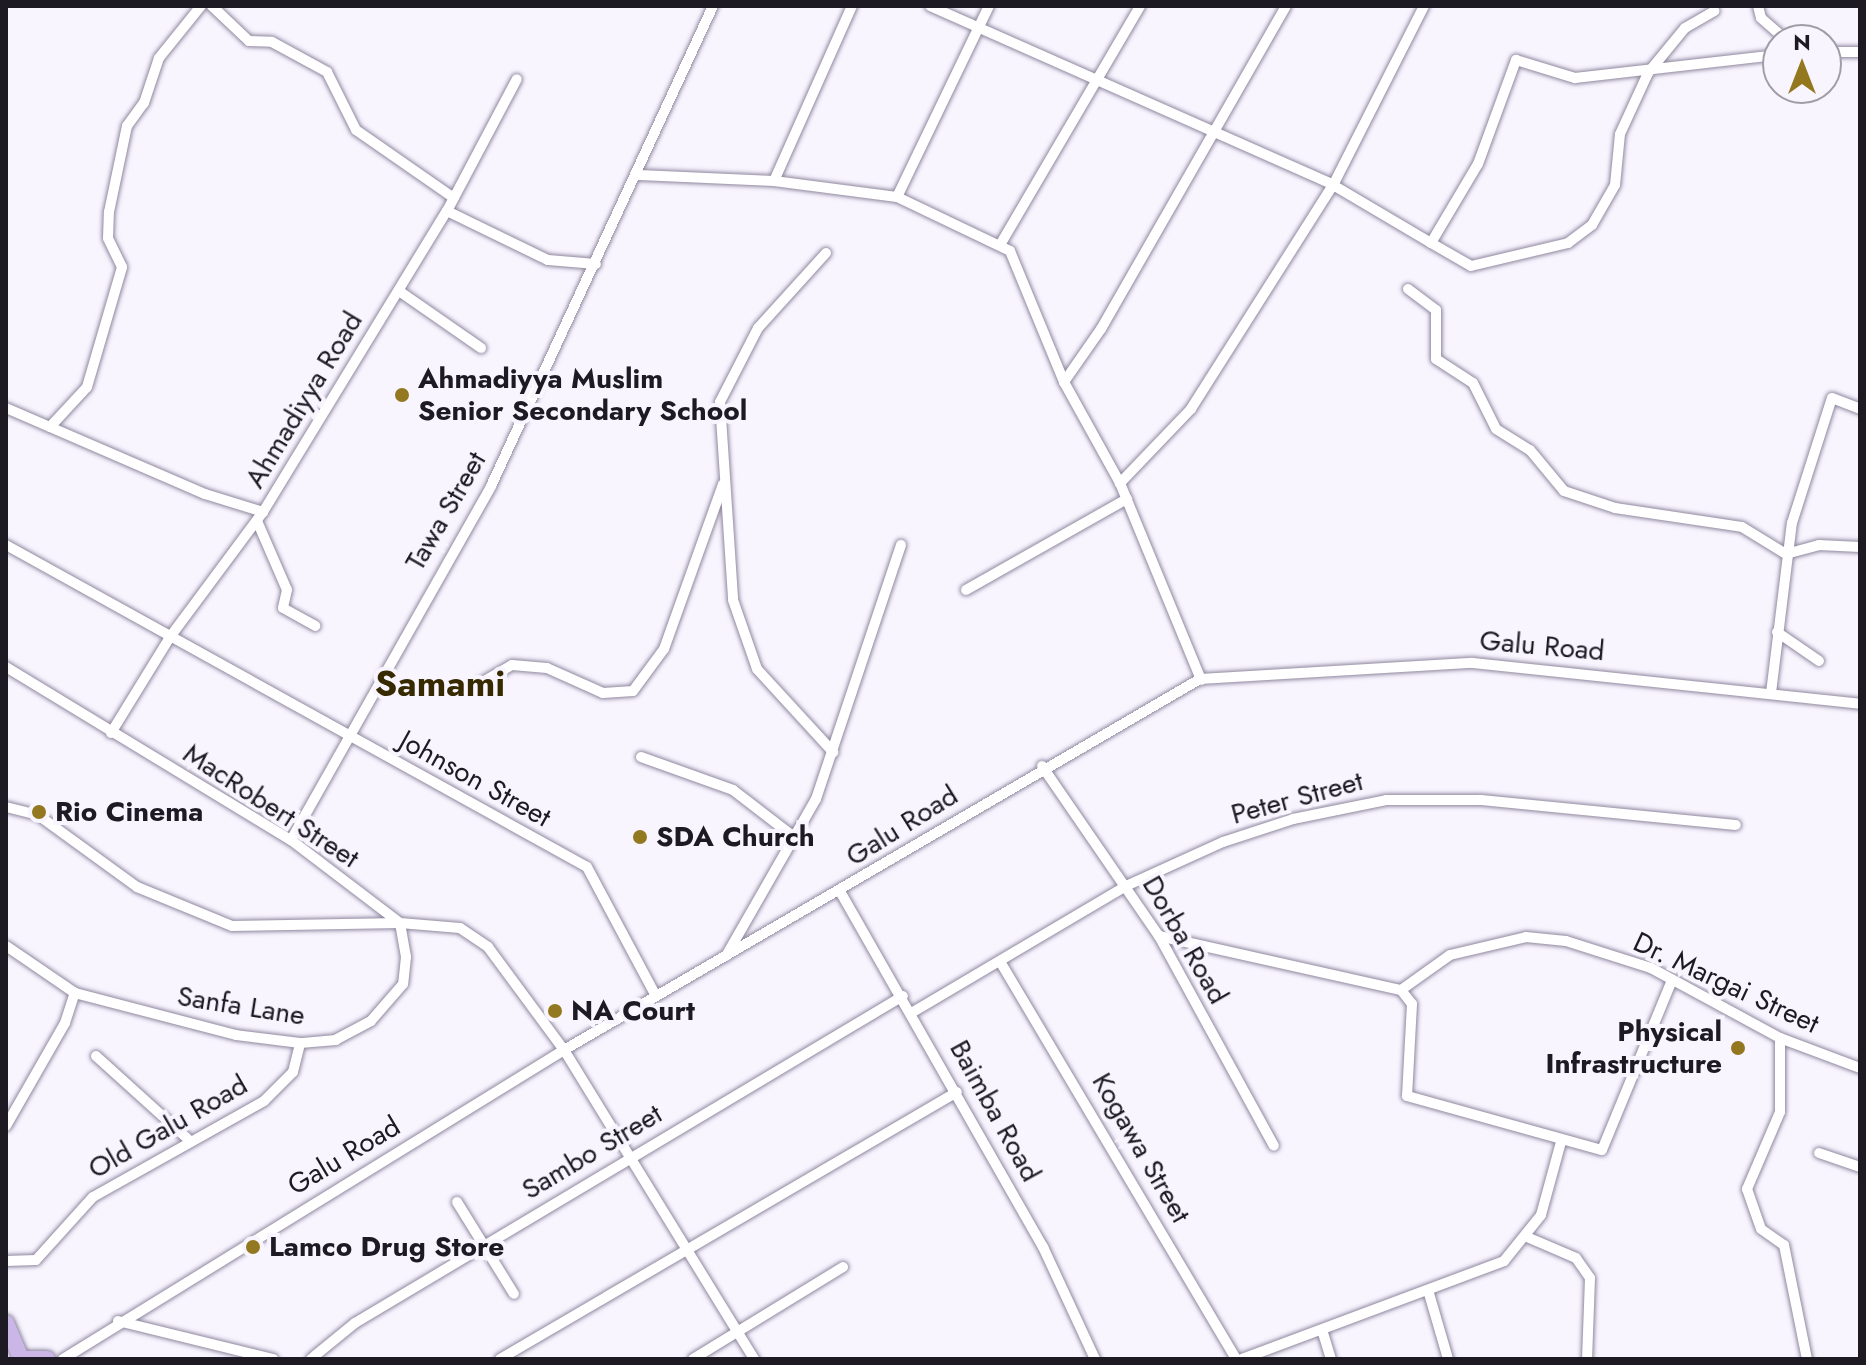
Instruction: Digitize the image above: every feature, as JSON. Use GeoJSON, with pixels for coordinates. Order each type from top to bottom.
{"type":"FeatureCollection","features":[{"type":"Feature","properties":{"kind":"main road"},"geometry":{"type":"LineString","coordinates":[[6,1323],[22,1359],[47,1359]]}},
{"type":"Feature","properties":{"kind":"street"},"geometry":{"type":"LineString","coordinates":[[50,427],[87,387],[122,267],[108,238],[109,212],[127,126],[144,103],[159,58],[201,6]]}},
{"type":"Feature","properties":{"kind":"street"},"geometry":{"type":"LineString","coordinates":[[212,6],[249,41],[272,42],[327,72],[356,130],[454,198]]}},
{"type":"Feature","properties":{"kind":"street","name":"Tawa Street"},"geometry":{"type":"LineString","coordinates":[[291,840],[346,736],[491,486],[639,175],[713,6]]}},
{"type":"Feature","properties":{"kind":"street"},"geometry":{"type":"LineString","coordinates":[[774,181],[852,6]]}},
{"type":"Feature","properties":{"kind":"street"},"geometry":{"type":"LineString","coordinates":[[930,6],[1333,185],[1471,266],[1568,243],[1592,225],[1615,185],[1620,134],[1648,73],[1685,28],[1715,11]]}},
{"type":"Feature","properties":{"kind":"street"},"geometry":{"type":"LineString","coordinates":[[897,197],[989,6]]}},
{"type":"Feature","properties":{"kind":"street"},"geometry":{"type":"LineString","coordinates":[[1000,245],[1140,6]]}},
{"type":"Feature","properties":{"kind":"street"},"geometry":{"type":"LineString","coordinates":[[1064,382],[1101,329],[1211,132],[1286,6]]}},
{"type":"Feature","properties":{"kind":"street"},"geometry":{"type":"LineString","coordinates":[[1120,483],[1191,409],[1333,185],[1424,6]]}},
{"type":"Feature","properties":{"kind":"street"},"geometry":{"type":"LineString","coordinates":[[1758,6],[1761,18],[1768,24]]}},
{"type":"Feature","properties":{"kind":"street"},"geometry":{"type":"LineString","coordinates":[[1431,243],[1478,164],[1516,60],[1575,78],[1648,73],[1762,57]]}},
{"type":"Feature","properties":{"kind":"street","name":"Ahmadiyya Road"},"geometry":{"type":"LineString","coordinates":[[111,733],[170,637],[260,517],[447,211],[517,79]]}},
{"type":"Feature","properties":{"kind":"street"},"geometry":{"type":"LineString","coordinates":[[639,175],[774,181],[897,197],[1010,251],[1064,382],[1120,483],[1201,679]]}},
{"type":"Feature","properties":{"kind":"street"},"geometry":{"type":"LineString","coordinates":[[447,211],[548,260],[596,264]]}},
{"type":"Feature","properties":{"kind":"street"},"geometry":{"type":"LineString","coordinates":[[826,253],[758,328],[720,402],[733,600],[757,669],[833,752]]}},
{"type":"Feature","properties":{"kind":"street"},"geometry":{"type":"LineString","coordinates":[[1408,289],[1436,310],[1436,359],[1473,383],[1496,429],[1530,450],[1564,491],[1615,508],[1742,527],[1786,554],[1819,545],[1860,547]]}},
{"type":"Feature","properties":{"kind":"street"},"geometry":{"type":"LineString","coordinates":[[399,291],[481,348]]}},
{"type":"Feature","properties":{"kind":"street"},"geometry":{"type":"LineString","coordinates":[[1771,693],[1792,523],[1832,398],[1860,409]]}},
{"type":"Feature","properties":{"kind":"street"},"geometry":{"type":"LineString","coordinates":[[6,408],[260,517],[287,590],[283,608],[315,626]]}},
{"type":"Feature","properties":{"kind":"street"},"geometry":{"type":"LineString","coordinates":[[479,684],[512,665],[547,668],[603,693],[633,691],[664,649],[725,480]]}},
{"type":"Feature","properties":{"kind":"street"},"geometry":{"type":"LineString","coordinates":[[966,590],[1127,499]]}},
{"type":"Feature","properties":{"kind":"street","name":"Johnson Street"},"geometry":{"type":"LineString","coordinates":[[6,545],[587,867],[656,996]]}},
{"type":"Feature","properties":{"kind":"street"},"geometry":{"type":"LineString","coordinates":[[725,957],[794,837],[833,752],[901,545]]}},
{"type":"Feature","properties":{"kind":"street"},"geometry":{"type":"LineString","coordinates":[[1777,632],[1819,661]]}},
{"type":"Feature","properties":{"kind":"street","name":"Galu Road"},"geometry":{"type":"LineString","coordinates":[[63,1359],[118,1321],[564,1050],[841,893],[1042,766],[1201,679],[1473,663],[1860,704]]}},
{"type":"Feature","properties":{"kind":"street","name":"MacRobert Street"},"geometry":{"type":"LineString","coordinates":[[6,667],[291,840],[400,923]]}},
{"type":"Feature","properties":{"kind":"street"},"geometry":{"type":"LineString","coordinates":[[641,757],[733,790],[794,837]]}},
{"type":"Feature","properties":{"kind":"street","name":"Dorba Road"},"geometry":{"type":"LineString","coordinates":[[1042,766],[1159,936],[1274,1146]]}},
{"type":"Feature","properties":{"kind":"street","name":"Peter Street"},"geometry":{"type":"LineString","coordinates":[[913,1012],[1001,963],[1126,886],[1223,842],[1386,800],[1612,809],[1736,825]]}},
{"type":"Feature","properties":{"kind":"street"},"geometry":{"type":"LineString","coordinates":[[6,807],[38,815],[137,887],[232,926],[400,923],[460,928],[488,947],[564,1050],[754,1359]]}},
{"type":"Feature","properties":{"kind":"street","name":"Baimba Road"},"geometry":{"type":"LineString","coordinates":[[841,893],[957,1092],[1095,1359]]}},
{"type":"Feature","properties":{"kind":"street","name":"Sanfa Lane"},"geometry":{"type":"LineString","coordinates":[[6,946],[75,993],[236,1035],[300,1043],[336,1040],[388,1006],[403,984],[400,923]]}},
{"type":"Feature","properties":{"kind":"street"},"geometry":{"type":"LineString","coordinates":[[1159,936],[1401,990],[1412,1004],[1407,1096],[1561,1142],[1602,1150],[1672,980]]}},
{"type":"Feature","properties":{"kind":"street","name":"Dr. Margai Street"},"geometry":{"type":"LineString","coordinates":[[1401,990],[1450,955],[1526,937],[1566,941],[1672,980],[1780,1038],[1860,1068]]}},
{"type":"Feature","properties":{"kind":"street","name":"Kogawa Street"},"geometry":{"type":"LineString","coordinates":[[1001,963],[1239,1359]]}},
{"type":"Feature","properties":{"kind":"street"},"geometry":{"type":"LineString","coordinates":[[6,1126],[65,1023],[75,993]]}},
{"type":"Feature","properties":{"kind":"street","name":"Sambo Street"},"geometry":{"type":"LineString","coordinates":[[311,1359],[355,1323],[628,1157],[903,996]]}},
{"type":"Feature","properties":{"kind":"street"},"geometry":{"type":"LineString","coordinates":[[1780,1038],[1780,1112],[1747,1189],[1761,1229],[1784,1245],[1807,1359]]}},
{"type":"Feature","properties":{"kind":"street","name":"Old Galu Road"},"geometry":{"type":"LineString","coordinates":[[6,1261],[36,1260],[93,1197],[188,1139],[264,1101],[293,1072],[300,1043]]}},
{"type":"Feature","properties":{"kind":"street"},"geometry":{"type":"LineString","coordinates":[[96,1056],[188,1139]]}},
{"type":"Feature","properties":{"kind":"street"},"geometry":{"type":"LineString","coordinates":[[500,1359],[757,1203],[957,1092]]}},
{"type":"Feature","properties":{"kind":"street"},"geometry":{"type":"LineString","coordinates":[[1239,1359],[1323,1333],[1504,1261],[1527,1237],[1541,1215],[1561,1142]]}},
{"type":"Feature","properties":{"kind":"street"},"geometry":{"type":"LineString","coordinates":[[1819,1153],[1860,1167]]}},
{"type":"Feature","properties":{"kind":"street"},"geometry":{"type":"LineString","coordinates":[[457,1202],[514,1294]]}},
{"type":"Feature","properties":{"kind":"street"},"geometry":{"type":"LineString","coordinates":[[1527,1237],[1576,1258],[1590,1278],[1587,1359]]}},
{"type":"Feature","properties":{"kind":"street"},"geometry":{"type":"LineString","coordinates":[[693,1359],[843,1267]]}},
{"type":"Feature","properties":{"kind":"street"},"geometry":{"type":"LineString","coordinates":[[1428,1290],[1448,1359]]}},
{"type":"Feature","properties":{"kind":"street"},"geometry":{"type":"LineString","coordinates":[[118,1321],[273,1359]]}},
{"type":"Feature","properties":{"kind":"street"},"geometry":{"type":"LineString","coordinates":[[1323,1333],[1331,1359]]}},
{"type":"Feature","properties":{"kind":"place","name":"Ahmadiyya Muslim Senior Secondary School"},"geometry":{"type":"Point","coordinates":[402,395]}},
{"type":"Feature","properties":{"kind":"place","name":"Rio Cinema"},"geometry":{"type":"Point","coordinates":[39,812]}},
{"type":"Feature","properties":{"kind":"place","name":"SDA Church"},"geometry":{"type":"Point","coordinates":[640,837]}},
{"type":"Feature","properties":{"kind":"place","name":"NA Court"},"geometry":{"type":"Point","coordinates":[555,1011]}},
{"type":"Feature","properties":{"kind":"place","name":"Physical Infrastructure"},"geometry":{"type":"Point","coordinates":[1738,1048]}},
{"type":"Feature","properties":{"kind":"place","name":"Lamco Drug Store"},"geometry":{"type":"Point","coordinates":[253,1247]}},
{"type":"Feature","properties":{"kind":"district","name":"Samami"},"geometry":{"type":"Point","coordinates":[440,684]}}]}
